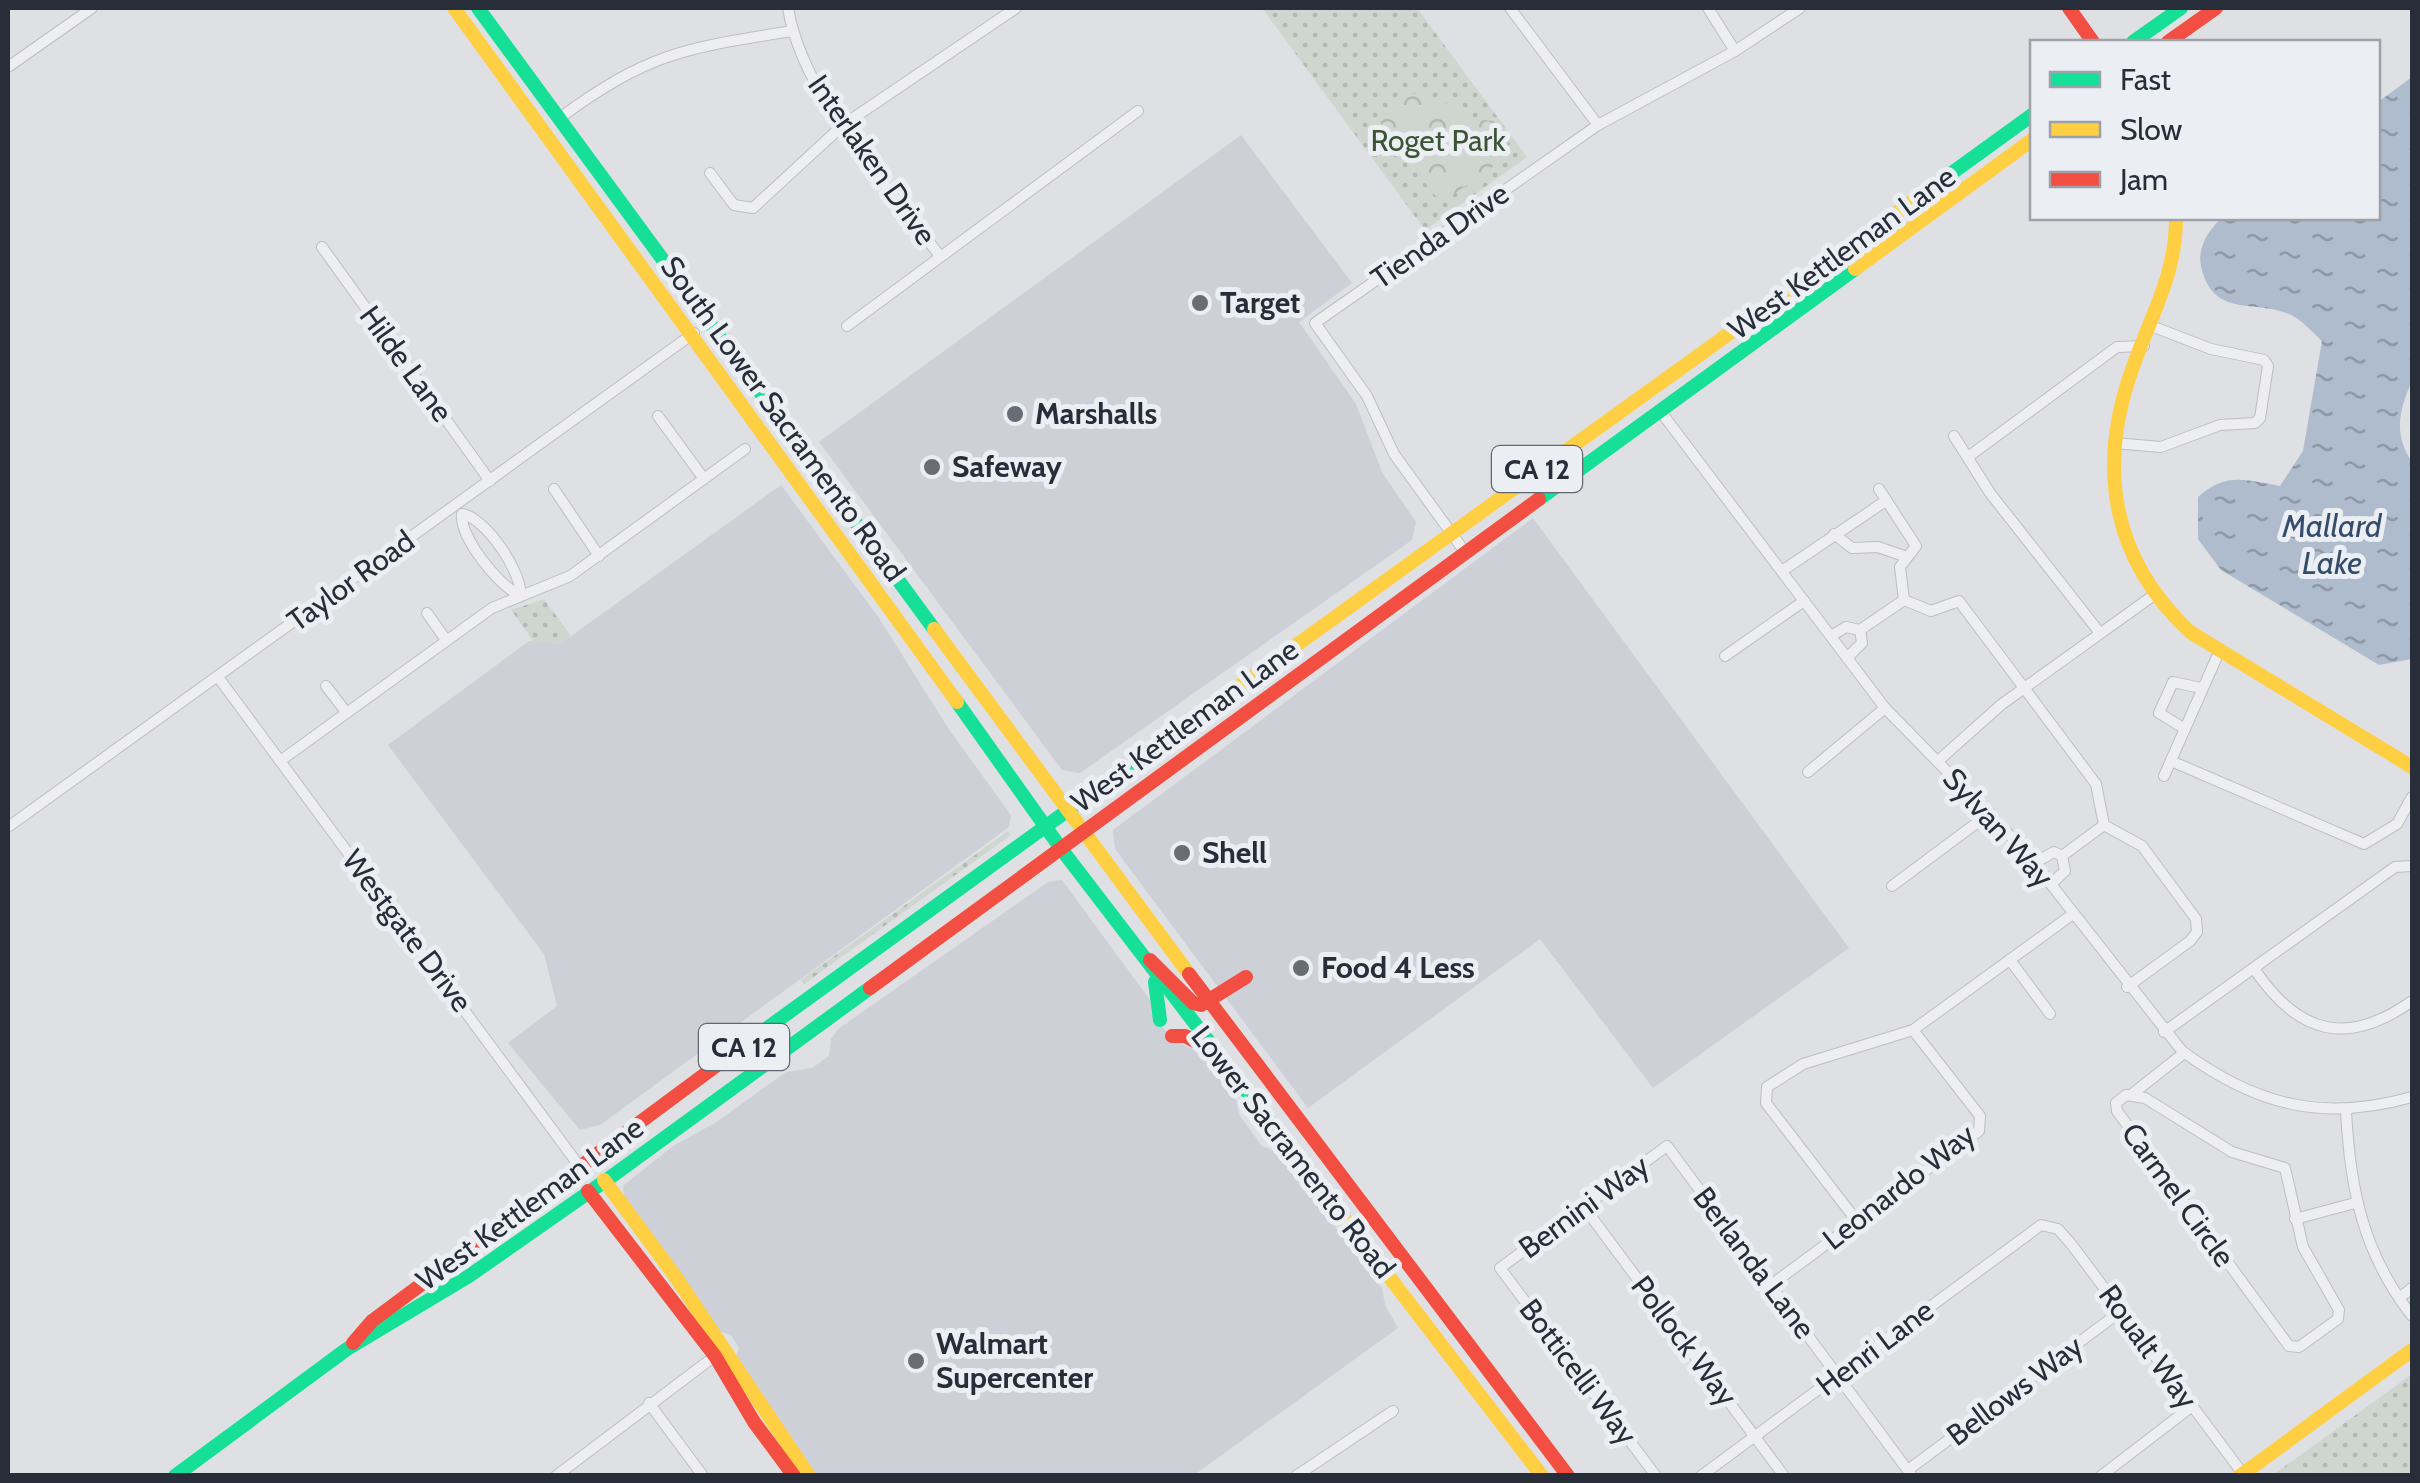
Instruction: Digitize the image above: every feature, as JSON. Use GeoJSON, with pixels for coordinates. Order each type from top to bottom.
{"type":"FeatureCollection","features":[{"type":"Feature","properties":{"kind":"main road","name":"South Lower Sacramento Road"},"geometry":{"type":"LineString","coordinates":[[454,8],[694,334],[1046,827]]}},
{"type":"Feature","properties":{"kind":"main road","name":"South Lower Sacramento Road"},"geometry":{"type":"LineString","coordinates":[[478,8],[1084,833]]}},
{"type":"Feature","properties":{"kind":"main road"},"geometry":{"type":"LineString","coordinates":[[2069,8],[2093,40]]}},
{"type":"Feature","properties":{"kind":"main road"},"geometry":{"type":"LineString","coordinates":[[2136,40],[2181,8]]}},
{"type":"Feature","properties":{"kind":"main road"},"geometry":{"type":"LineString","coordinates":[[2171,40],[2216,8]]}},
{"type":"Feature","properties":{"kind":"main road","name":"West Kettleman Lane"},"geometry":{"type":"LineString","coordinates":[[347,1349],[372,1321],[580,1167],[2030,116]]}},
{"type":"Feature","properties":{"kind":"main road","name":"West Kettleman Lane"},"geometry":{"type":"LineString","coordinates":[[175,1476],[347,1349],[380,1333],[469,1276],[595,1186],[1062,850],[1464,552],[2030,141]]}},
{"type":"Feature","properties":{"kind":"main road"},"geometry":{"type":"LineString","coordinates":[[2176,220],[2176,258],[2154,326],[2128,379],[2114,443],[2112,490],[2120,532],[2154,595],[2192,634],[2412,766]]}},
{"type":"Feature","properties":{"kind":"main road"},"geometry":{"type":"LineString","coordinates":[[694,334],[708,332],[727,357],[743,364]]}},
{"type":"Feature","properties":{"kind":"main road","name":"Lower Sacramento Road"},"geometry":{"type":"LineString","coordinates":[[1046,827],[1220,1060],[1542,1476]]}},
{"type":"Feature","properties":{"kind":"main road","name":"Lower Sacramento Road"},"geometry":{"type":"LineString","coordinates":[[1084,833],[1568,1476]]}},
{"type":"Feature","properties":{"kind":"main road"},"geometry":{"type":"LineString","coordinates":[[1141,955],[1158,964],[1192,1003],[1202,1005],[1213,1000],[1246,977]]}},
{"type":"Feature","properties":{"kind":"main road"},"geometry":{"type":"LineString","coordinates":[[1141,955],[1157,986],[1160,1020]]}},
{"type":"Feature","properties":{"kind":"main road"},"geometry":{"type":"LineString","coordinates":[[1172,1036],[1194,1040],[1220,1060]]}},
{"type":"Feature","properties":{"kind":"main road"},"geometry":{"type":"LineString","coordinates":[[1252,1129],[1266,1119]]}},
{"type":"Feature","properties":{"kind":"main road","name":"Westgate Drive"},"geometry":{"type":"LineString","coordinates":[[580,1167],[720,1352]]}},
{"type":"Feature","properties":{"kind":"main road"},"geometry":{"type":"LineString","coordinates":[[2242,1474],[2412,1350]]}},
{"type":"Feature","properties":{"kind":"main road"},"geometry":{"type":"LineString","coordinates":[[720,1352],[794,1476]]}},
{"type":"Feature","properties":{"kind":"main road"},"geometry":{"type":"LineString","coordinates":[[720,1352],[809,1476]]}},
{"type":"Feature","properties":{"kind":"street"},"geometry":{"type":"LineString","coordinates":[[8,67],[92,8]]}},
{"type":"Feature","properties":{"kind":"street","name":"Interlaken Drive"},"geometry":{"type":"LineString","coordinates":[[788,8],[805,67],[939,255]]}},
{"type":"Feature","properties":{"kind":"street"},"geometry":{"type":"LineString","coordinates":[[710,173],[730,201],[748,210],[782,185],[810,152],[844,125],[1016,8]]}},
{"type":"Feature","properties":{"kind":"street"},"geometry":{"type":"LineString","coordinates":[[1510,8],[1598,125]]}},
{"type":"Feature","properties":{"kind":"street"},"geometry":{"type":"LineString","coordinates":[[1708,8],[1734,51]]}},
{"type":"Feature","properties":{"kind":"street","name":"Tienda Drive"},"geometry":{"type":"LineString","coordinates":[[1464,552],[1394,454],[1367,396],[1315,323],[1598,125],[1734,51],[1800,8]]}},
{"type":"Feature","properties":{"kind":"street"},"geometry":{"type":"LineString","coordinates":[[561,116],[610,82],[655,58],[792,30]]}},
{"type":"Feature","properties":{"kind":"street"},"geometry":{"type":"LineString","coordinates":[[846,326],[1138,111]]}},
{"type":"Feature","properties":{"kind":"street","name":"Hilde Lane"},"geometry":{"type":"LineString","coordinates":[[322,247],[490,480]]}},
{"type":"Feature","properties":{"kind":"street"},"geometry":{"type":"LineString","coordinates":[[2114,443],[2161,447],[2220,425],[2255,423],[2260,418],[2268,366],[2264,360],[2211,349],[2154,326]]}},
{"type":"Feature","properties":{"kind":"street","name":"Taylor Road"},"geometry":{"type":"LineString","coordinates":[[8,827],[459,509],[490,480],[694,334]]}},
{"type":"Feature","properties":{"kind":"street"},"geometry":{"type":"LineString","coordinates":[[1968,457],[2118,346],[2144,346]]}},
{"type":"Feature","properties":{"kind":"street","name":"Sylvan Way"},"geometry":{"type":"LineString","coordinates":[[1660,412],[1886,708],[2034,862],[2128,987],[2184,1053],[2211,1072],[2277,1102],[2346,1111],[2412,1097]]}},
{"type":"Feature","properties":{"kind":"street"},"geometry":{"type":"LineString","coordinates":[[658,416],[704,479]]}},
{"type":"Feature","properties":{"kind":"street"},"geometry":{"type":"LineString","coordinates":[[1954,436],[1990,493],[2100,633]]}},
{"type":"Feature","properties":{"kind":"street"},"geometry":{"type":"LineString","coordinates":[[280,761],[492,608],[562,580],[745,449]]}},
{"type":"Feature","properties":{"kind":"street"},"geometry":{"type":"LineString","coordinates":[[554,489],[599,556]]}},
{"type":"Feature","properties":{"kind":"street"},"geometry":{"type":"LineString","coordinates":[[1879,489],[1916,546],[1904,556],[1898,579],[1904,600]]}},
{"type":"Feature","properties":{"kind":"street"},"geometry":{"type":"LineString","coordinates":[[1782,571],[1884,502]]}},
{"type":"Feature","properties":{"kind":"street"},"geometry":{"type":"LineString","coordinates":[[459,509],[498,541],[504,557],[522,580],[520,595]]}},
{"type":"Feature","properties":{"kind":"street"},"geometry":{"type":"LineString","coordinates":[[459,509],[461,523],[477,556],[505,590],[520,595]]}},
{"type":"Feature","properties":{"kind":"street"},"geometry":{"type":"LineString","coordinates":[[1834,534],[1852,548],[1878,547],[1904,556]]}},
{"type":"Feature","properties":{"kind":"street"},"geometry":{"type":"LineString","coordinates":[[490,568],[504,557]]}},
{"type":"Feature","properties":{"kind":"street"},"geometry":{"type":"LineString","coordinates":[[1938,761],[2023,689],[2154,595]]}},
{"type":"Feature","properties":{"kind":"street"},"geometry":{"type":"LineString","coordinates":[[1725,656],[1804,600]]}},
{"type":"Feature","properties":{"kind":"street"},"geometry":{"type":"LineString","coordinates":[[1830,636],[1846,627],[1860,630],[1904,600]]}},
{"type":"Feature","properties":{"kind":"street"},"geometry":{"type":"LineString","coordinates":[[1904,600],[1931,611],[1959,601],[2096,784],[2104,825]]}},
{"type":"Feature","properties":{"kind":"street"},"geometry":{"type":"LineString","coordinates":[[428,613],[446,640]]}},
{"type":"Feature","properties":{"kind":"street"},"geometry":{"type":"LineString","coordinates":[[1847,658],[1862,643],[1860,630]]}},
{"type":"Feature","properties":{"kind":"street"},"geometry":{"type":"LineString","coordinates":[[2164,776],[2220,650]]}},
{"type":"Feature","properties":{"kind":"street","name":"Westgate Drive"},"geometry":{"type":"LineString","coordinates":[[218,677],[580,1167]]}},
{"type":"Feature","properties":{"kind":"street"},"geometry":{"type":"LineString","coordinates":[[2185,729],[2160,713],[2173,682],[2201,688]]}},
{"type":"Feature","properties":{"kind":"street"},"geometry":{"type":"LineString","coordinates":[[326,686],[346,712]]}},
{"type":"Feature","properties":{"kind":"street"},"geometry":{"type":"LineString","coordinates":[[1808,772],[1886,708]]}},
{"type":"Feature","properties":{"kind":"street"},"geometry":{"type":"LineString","coordinates":[[2172,761],[2364,844],[2397,824],[2412,797]]}},
{"type":"Feature","properties":{"kind":"street"},"geometry":{"type":"LineString","coordinates":[[1892,886],[1990,813]]}},
{"type":"Feature","properties":{"kind":"street"},"geometry":{"type":"LineString","coordinates":[[2062,856],[2104,825]]}},
{"type":"Feature","properties":{"kind":"street"},"geometry":{"type":"LineString","coordinates":[[2104,825],[2142,846],[2198,927],[2190,941],[2128,987]]}},
{"type":"Feature","properties":{"kind":"street"},"geometry":{"type":"LineString","coordinates":[[2034,862],[2054,852],[2062,856]]}},
{"type":"Feature","properties":{"kind":"street"},"geometry":{"type":"LineString","coordinates":[[2050,884],[2065,871],[2062,856]]}},
{"type":"Feature","properties":{"kind":"street"},"geometry":{"type":"LineString","coordinates":[[2164,1032],[2395,868],[2412,866]]}},
{"type":"Feature","properties":{"kind":"street"},"geometry":{"type":"LineString","coordinates":[[1856,1220],[1764,1094],[1776,1079],[1803,1064],[1913,1030],[2073,914]]}},
{"type":"Feature","properties":{"kind":"street"},"geometry":{"type":"LineString","coordinates":[[2010,960],[2050,1014]]}},
{"type":"Feature","properties":{"kind":"street"},"geometry":{"type":"LineString","coordinates":[[2255,970],[2280,1006],[2326,1028],[2383,1020],[2412,1001]]}},
{"type":"Feature","properties":{"kind":"street","name":"Leonardo Way"},"geometry":{"type":"LineString","coordinates":[[1771,1285],[1972,1137],[1982,1125],[1980,1116],[1913,1030]]}},
{"type":"Feature","properties":{"kind":"street"},"geometry":{"type":"LineString","coordinates":[[2131,1094],[2184,1053]]}},
{"type":"Feature","properties":{"kind":"street","name":"Carmel Circle"},"geometry":{"type":"LineString","coordinates":[[2131,1094],[2145,1098],[2232,1152],[2285,1168],[2295,1220],[2312,1270],[2339,1310],[2338,1319],[2294,1348],[2117,1111],[2116,1104],[2131,1094]]}},
{"type":"Feature","properties":{"kind":"street"},"geometry":{"type":"LineString","coordinates":[[2346,1111],[2355,1203],[2379,1268],[2412,1316]]}},
{"type":"Feature","properties":{"kind":"street","name":"Bernini Way"},"geometry":{"type":"LineString","coordinates":[[1500,1268],[1667,1146]]}},
{"type":"Feature","properties":{"kind":"street","name":"Berlanda Lane"},"geometry":{"type":"LineString","coordinates":[[1667,1146],[1910,1473]]}},
{"type":"Feature","properties":{"kind":"street"},"geometry":{"type":"LineString","coordinates":[[2295,1220],[2355,1203]]}},
{"type":"Feature","properties":{"kind":"street","name":"Pollock Way"},"geometry":{"type":"LineString","coordinates":[[1584,1207],[1784,1476]]}},
{"type":"Feature","properties":{"kind":"street","name":"Henri Lane"},"geometry":{"type":"LineString","coordinates":[[1701,1476],[2033,1230],[2049,1225]]}},
{"type":"Feature","properties":{"kind":"street","name":"Roualt Way"},"geometry":{"type":"LineString","coordinates":[[2049,1225],[2072,1244],[2242,1474]]}},
{"type":"Feature","properties":{"kind":"street","name":"Botticelli Way"},"geometry":{"type":"LineString","coordinates":[[1500,1268],[1656,1476]]}},
{"type":"Feature","properties":{"kind":"street"},"geometry":{"type":"LineString","coordinates":[[2399,1298],[2412,1288]]}},
{"type":"Feature","properties":{"kind":"street","name":"Bellows Way"},"geometry":{"type":"LineString","coordinates":[[1910,1473],[2121,1311]]}},
{"type":"Feature","properties":{"kind":"street"},"geometry":{"type":"LineString","coordinates":[[560,1474],[720,1352]]}},
{"type":"Feature","properties":{"kind":"street"},"geometry":{"type":"LineString","coordinates":[[650,1403],[703,1476]]}},
{"type":"Feature","properties":{"kind":"street"},"geometry":{"type":"LineString","coordinates":[[2102,1476],[2192,1407]]}},
{"type":"Feature","properties":{"kind":"street"},"geometry":{"type":"LineString","coordinates":[[1296,1476],[1310,1472],[1393,1411]]}},
{"type":"Feature","properties":{"kind":"shaded area"},"geometry":{"type":"Polygon","coordinates":[[[1241,135],[1352,283],[1299,322],[1356,404],[1382,472],[1416,522],[1412,540],[1080,773],[1062,770],[819,442],[1241,135]]]}},
{"type":"Feature","properties":{"kind":"shaded area"},"geometry":{"type":"Polygon","coordinates":[[[781,485],[879,618],[950,731],[1011,815],[1009,827],[600,1125],[580,1130],[508,1043],[557,1006],[544,954],[388,745],[529,641],[560,644],[781,485]]]}},
{"type":"Feature","properties":{"kind":"shaded area"},"geometry":{"type":"Polygon","coordinates":[[[1533,518],[1849,948],[1653,1088],[1540,939],[1308,1108],[1115,849],[1113,830],[1533,518]]]}},
{"type":"Feature","properties":{"kind":"shaded area"},"geometry":{"type":"Polygon","coordinates":[[[1062,880],[1150,1000],[1152,1014],[1173,1040],[1199,1052],[1236,1100],[1240,1116],[1262,1146],[1279,1153],[1382,1288],[1385,1305],[1398,1328],[1194,1475],[816,1475],[736,1357],[739,1348],[731,1335],[719,1331],[624,1196],[623,1186],[673,1146],[715,1123],[786,1072],[812,1068],[829,1056],[831,1039],[838,1029],[1048,882],[1062,880]]]}},
{"type":"Feature","properties":{"kind":"green space","name":"Roget Park"},"geometry":{"type":"Polygon","coordinates":[[[1262,8],[1417,8],[1527,157],[1425,230],[1262,8]]]}},
{"type":"Feature","properties":{"kind":"green space"},"geometry":{"type":"Polygon","coordinates":[[[1418,92],[1475,117],[1495,121],[1508,135],[1511,148],[1504,159],[1443,202],[1394,148],[1382,127],[1380,118],[1388,106],[1418,92]]]}},
{"type":"Feature","properties":{"kind":"green space"},"geometry":{"type":"Polygon","coordinates":[[[544,599],[571,636],[560,644],[534,642],[511,610],[544,599]]]}},
{"type":"Feature","properties":{"kind":"green space"},"geometry":{"type":"Polygon","coordinates":[[[1008,831],[1011,835],[804,984],[801,980],[1008,831]]]}},
{"type":"Feature","properties":{"kind":"green space"},"geometry":{"type":"Polygon","coordinates":[[[2412,1374],[2412,1475],[2273,1475],[2412,1374]]]}},
{"type":"Feature","properties":{"kind":"water","name":"Mallard Lake"},"geometry":{"type":"Polygon","coordinates":[[[2412,77],[2412,381],[2400,432],[2412,462],[2412,659],[2379,665],[2221,570],[2198,539],[2198,497],[2227,481],[2280,486],[2303,451],[2322,341],[2291,315],[2225,301],[2215,294],[2201,266],[2205,239],[2220,220],[2380,220],[2380,101],[2412,77]]]}},
{"type":"Feature","properties":{"kind":"traffic: fast"},"geometry":{"type":"LineString","coordinates":[[478,8],[934,629]]}},
{"type":"Feature","properties":{"kind":"traffic: fast"},"geometry":{"type":"LineString","coordinates":[[2136,40],[2181,8]]}},
{"type":"Feature","properties":{"kind":"traffic: fast"},"geometry":{"type":"LineString","coordinates":[[1927,191],[2030,116]]}},
{"type":"Feature","properties":{"kind":"traffic: fast"},"geometry":{"type":"LineString","coordinates":[[1539,499],[1855,269]]}},
{"type":"Feature","properties":{"kind":"traffic: fast"},"geometry":{"type":"LineString","coordinates":[[759,1034],[1223,698]]}},
{"type":"Feature","properties":{"kind":"traffic: fast"},"geometry":{"type":"LineString","coordinates":[[957,702],[1062,850],[1308,1171]]}},
{"type":"Feature","properties":{"kind":"traffic: fast"},"geometry":{"type":"LineString","coordinates":[[1155,982],[1160,1020]]}},
{"type":"Feature","properties":{"kind":"traffic: fast"},"geometry":{"type":"LineString","coordinates":[[175,1476],[347,1349],[469,1276],[615,1174],[870,988]]}},
{"type":"Feature","properties":{"kind":"traffic: slow"},"geometry":{"type":"LineString","coordinates":[[454,8],[957,702]]}},
{"type":"Feature","properties":{"kind":"traffic: slow"},"geometry":{"type":"LineString","coordinates":[[1855,269],[2030,141]]}},
{"type":"Feature","properties":{"kind":"traffic: slow"},"geometry":{"type":"LineString","coordinates":[[1223,698],[1927,191]]}},
{"type":"Feature","properties":{"kind":"traffic: slow"},"geometry":{"type":"LineString","coordinates":[[2176,220],[2172,257],[2122,402],[2116,438],[2114,474],[2128,542],[2163,603],[2190,632],[2412,767]]}},
{"type":"Feature","properties":{"kind":"traffic: slow"},"geometry":{"type":"LineString","coordinates":[[934,629],[1189,974]]}},
{"type":"Feature","properties":{"kind":"traffic: slow"},"geometry":{"type":"LineString","coordinates":[[1308,1171],[1542,1476]]}},
{"type":"Feature","properties":{"kind":"traffic: slow"},"geometry":{"type":"LineString","coordinates":[[604,1180],[675,1276],[809,1476]]}},
{"type":"Feature","properties":{"kind":"traffic: slow"},"geometry":{"type":"LineString","coordinates":[[2240,1476],[2412,1350]]}},
{"type":"Feature","properties":{"kind":"traffic: jam"},"geometry":{"type":"LineString","coordinates":[[2069,8],[2092,40]]}},
{"type":"Feature","properties":{"kind":"traffic: jam"},"geometry":{"type":"LineString","coordinates":[[2171,40],[2216,8]]}},
{"type":"Feature","properties":{"kind":"traffic: jam"},"geometry":{"type":"LineString","coordinates":[[870,988],[1539,499]]}},
{"type":"Feature","properties":{"kind":"traffic: jam"},"geometry":{"type":"LineString","coordinates":[[1150,960],[1193,1003],[1201,1005],[1246,977]]}},
{"type":"Feature","properties":{"kind":"traffic: jam"},"geometry":{"type":"LineString","coordinates":[[1189,974],[1568,1476]]}},
{"type":"Feature","properties":{"kind":"traffic: jam"},"geometry":{"type":"LineString","coordinates":[[353,1343],[372,1321],[759,1034]]}},
{"type":"Feature","properties":{"kind":"traffic: jam"},"geometry":{"type":"LineString","coordinates":[[1172,1036],[1185,1036],[1208,1048]]}},
{"type":"Feature","properties":{"kind":"traffic: jam"},"geometry":{"type":"LineString","coordinates":[[588,1191],[715,1356],[754,1422],[794,1476]]}},
{"type":"Feature","properties":{"kind":"place","name":"Target"},"geometry":{"type":"Point","coordinates":[1200,303]}},
{"type":"Feature","properties":{"kind":"place","name":"Marshalls"},"geometry":{"type":"Point","coordinates":[1015,414]}},
{"type":"Feature","properties":{"kind":"place","name":"Safeway"},"geometry":{"type":"Point","coordinates":[932,467]}},
{"type":"Feature","properties":{"kind":"place","name":"Shell"},"geometry":{"type":"Point","coordinates":[1182,853]}},
{"type":"Feature","properties":{"kind":"place","name":"Food 4 Less"},"geometry":{"type":"Point","coordinates":[1301,968]}},
{"type":"Feature","properties":{"kind":"place","name":"Walmart Supercenter"},"geometry":{"type":"Point","coordinates":[916,1361]}}]}
